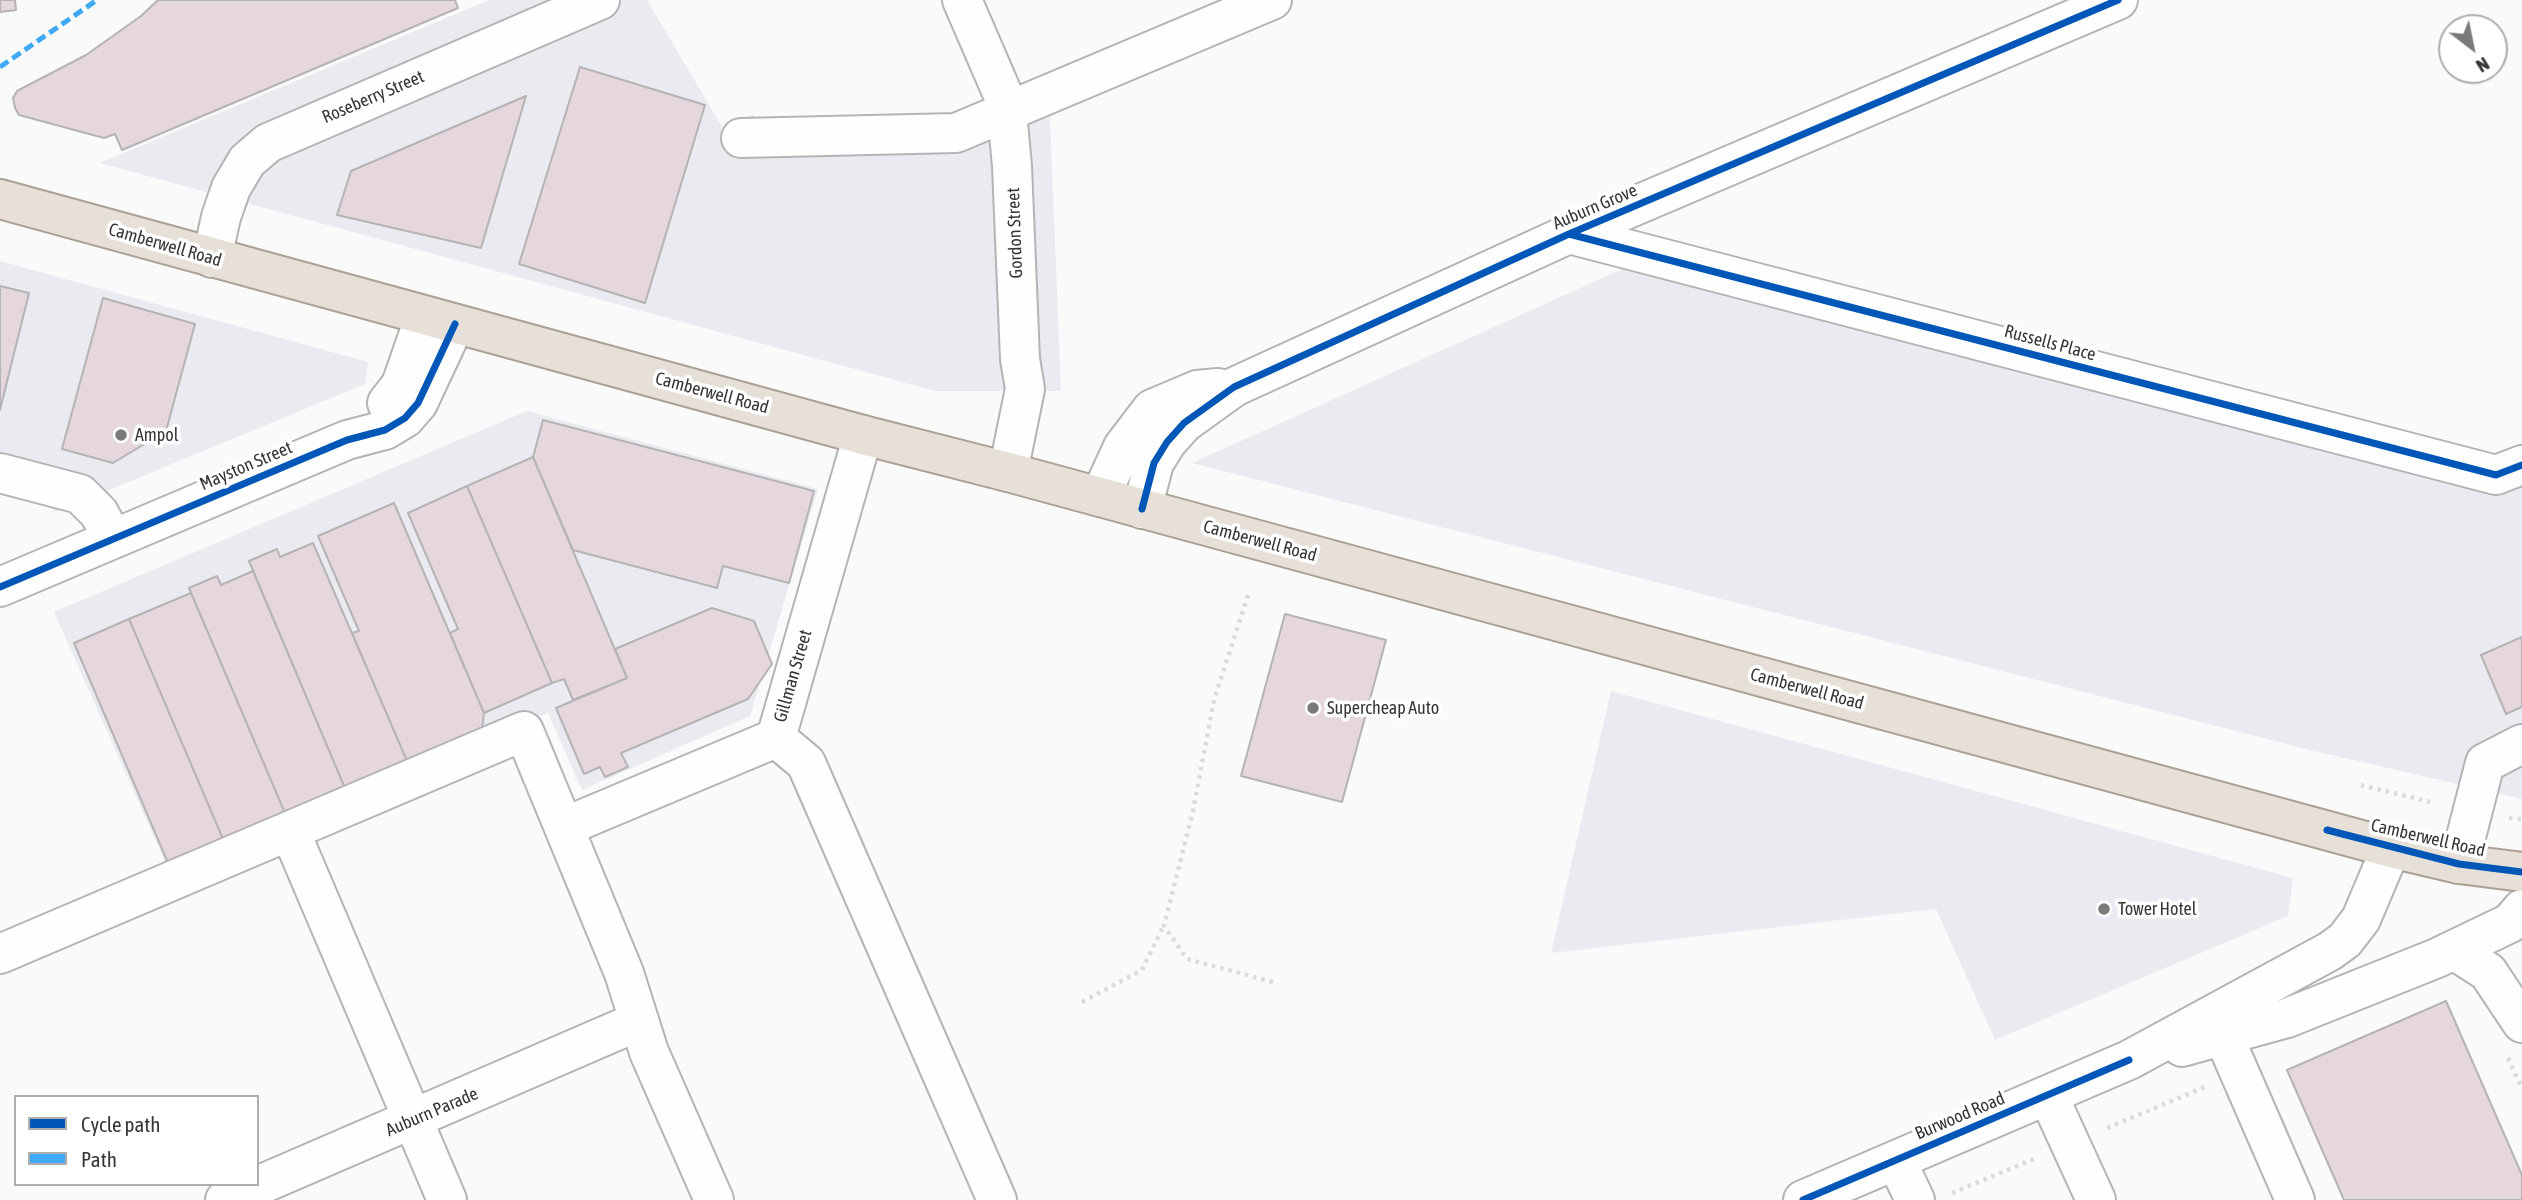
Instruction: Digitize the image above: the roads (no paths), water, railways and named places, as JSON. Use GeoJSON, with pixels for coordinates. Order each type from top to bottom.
{"type":"FeatureCollection","features":[{"type":"Feature","properties":{"kind":"main road","name":"Camberwell Road"},"geometry":{"type":"LineString","coordinates":[[0,199],[2391,848],[2459,864],[2522,872]]}},
{"type":"Feature","properties":{"kind":"street","name":"Roseberry Street"},"geometry":{"type":"LineString","coordinates":[[212,258],[230,188],[247,161],[268,142],[600,0]]}},
{"type":"Feature","properties":{"kind":"street","name":"Gordon Street"},"geometry":{"type":"LineString","coordinates":[[962,0],[1004,97],[1007,112],[1012,166],[1020,359],[1025,389],[1008,472]]}},
{"type":"Feature","properties":{"kind":"street"},"geometry":{"type":"LineString","coordinates":[[741,138],[956,133],[1272,0]]}},
{"type":"Feature","properties":{"kind":"street","name":"Auburn Grove"},"geometry":{"type":"LineString","coordinates":[[1142,509],[1154,463],[1167,442],[1184,423],[1234,387],[1569,234],[2118,0]]}},
{"type":"Feature","properties":{"kind":"street","name":"Russells Place"},"geometry":{"type":"LineString","coordinates":[[1569,234],[2496,475],[2522,464]]}},
{"type":"Feature","properties":{"kind":"street","name":"Mayston Street"},"geometry":{"type":"LineString","coordinates":[[0,587],[347,440],[401,385],[440,320]]}},
{"type":"Feature","properties":{"kind":"street","name":"Auburn Grove"},"geometry":{"type":"LineString","coordinates":[[1100,497],[1123,447],[1152,409],[1197,390],[1234,387]]}},
{"type":"Feature","properties":{"kind":"street","name":"Gillman Street"},"geometry":{"type":"LineString","coordinates":[[565,827],[776,738],[863,435]]}},
{"type":"Feature","properties":{"kind":"street"},"geometry":{"type":"LineString","coordinates":[[0,473],[80,494],[99,513],[113,538]]}},
{"type":"Feature","properties":{"kind":"street"},"geometry":{"type":"LineString","coordinates":[[0,954],[524,731],[624,973],[649,1052],[714,1200]]}},
{"type":"Feature","properties":{"kind":"street"},"geometry":{"type":"LineString","coordinates":[[776,738],[806,763],[997,1200]]}},
{"type":"Feature","properties":{"kind":"street"},"geometry":{"type":"LineString","coordinates":[[2459,864],[2485,763],[2522,744]]}},
{"type":"Feature","properties":{"kind":"street"},"geometry":{"type":"LineString","coordinates":[[290,831],[447,1200]]}},
{"type":"Feature","properties":{"kind":"street","name":"Burwood Road"},"geometry":{"type":"LineString","coordinates":[[1803,1200],[2129,1060],[2339,945],[2361,919],[2391,848]]}},
{"type":"Feature","properties":{"kind":"street","name":"Burwood Road"},"geometry":{"type":"LineString","coordinates":[[2129,1060],[2224,1037],[2287,1018],[2454,950],[2518,928]]}},
{"type":"Feature","properties":{"kind":"street"},"geometry":{"type":"LineString","coordinates":[[2454,950],[2488,972],[2522,1023]]}},
{"type":"Feature","properties":{"kind":"street","name":"Auburn Parade"},"geometry":{"type":"LineString","coordinates":[[259,1186],[639,1021]]}},
{"type":"Feature","properties":{"kind":"street"},"geometry":{"type":"LineString","coordinates":[[2224,1037],[2295,1200]]}},
{"type":"Feature","properties":{"kind":"street"},"geometry":{"type":"LineString","coordinates":[[2049,1095],[2096,1200]]}},
{"type":"Feature","properties":{"kind":"street"},"geometry":{"type":"LineString","coordinates":[[1896,1160],[1931,1197]]}},
{"type":"Feature","properties":{"kind":"street","name":"Auburn Parade"},"geometry":{"type":"LineString","coordinates":[[225,1200],[258,1186]]}},
{"type":"Feature","properties":{"kind":"place","name":"Ampol"},"geometry":{"type":"Point","coordinates":[121,435]}},
{"type":"Feature","properties":{"kind":"place","name":"Supercheap Auto"},"geometry":{"type":"Point","coordinates":[1313,708]}},
{"type":"Feature","properties":{"kind":"place","name":"Tower Hotel"},"geometry":{"type":"Point","coordinates":[2104,909]}}]}
